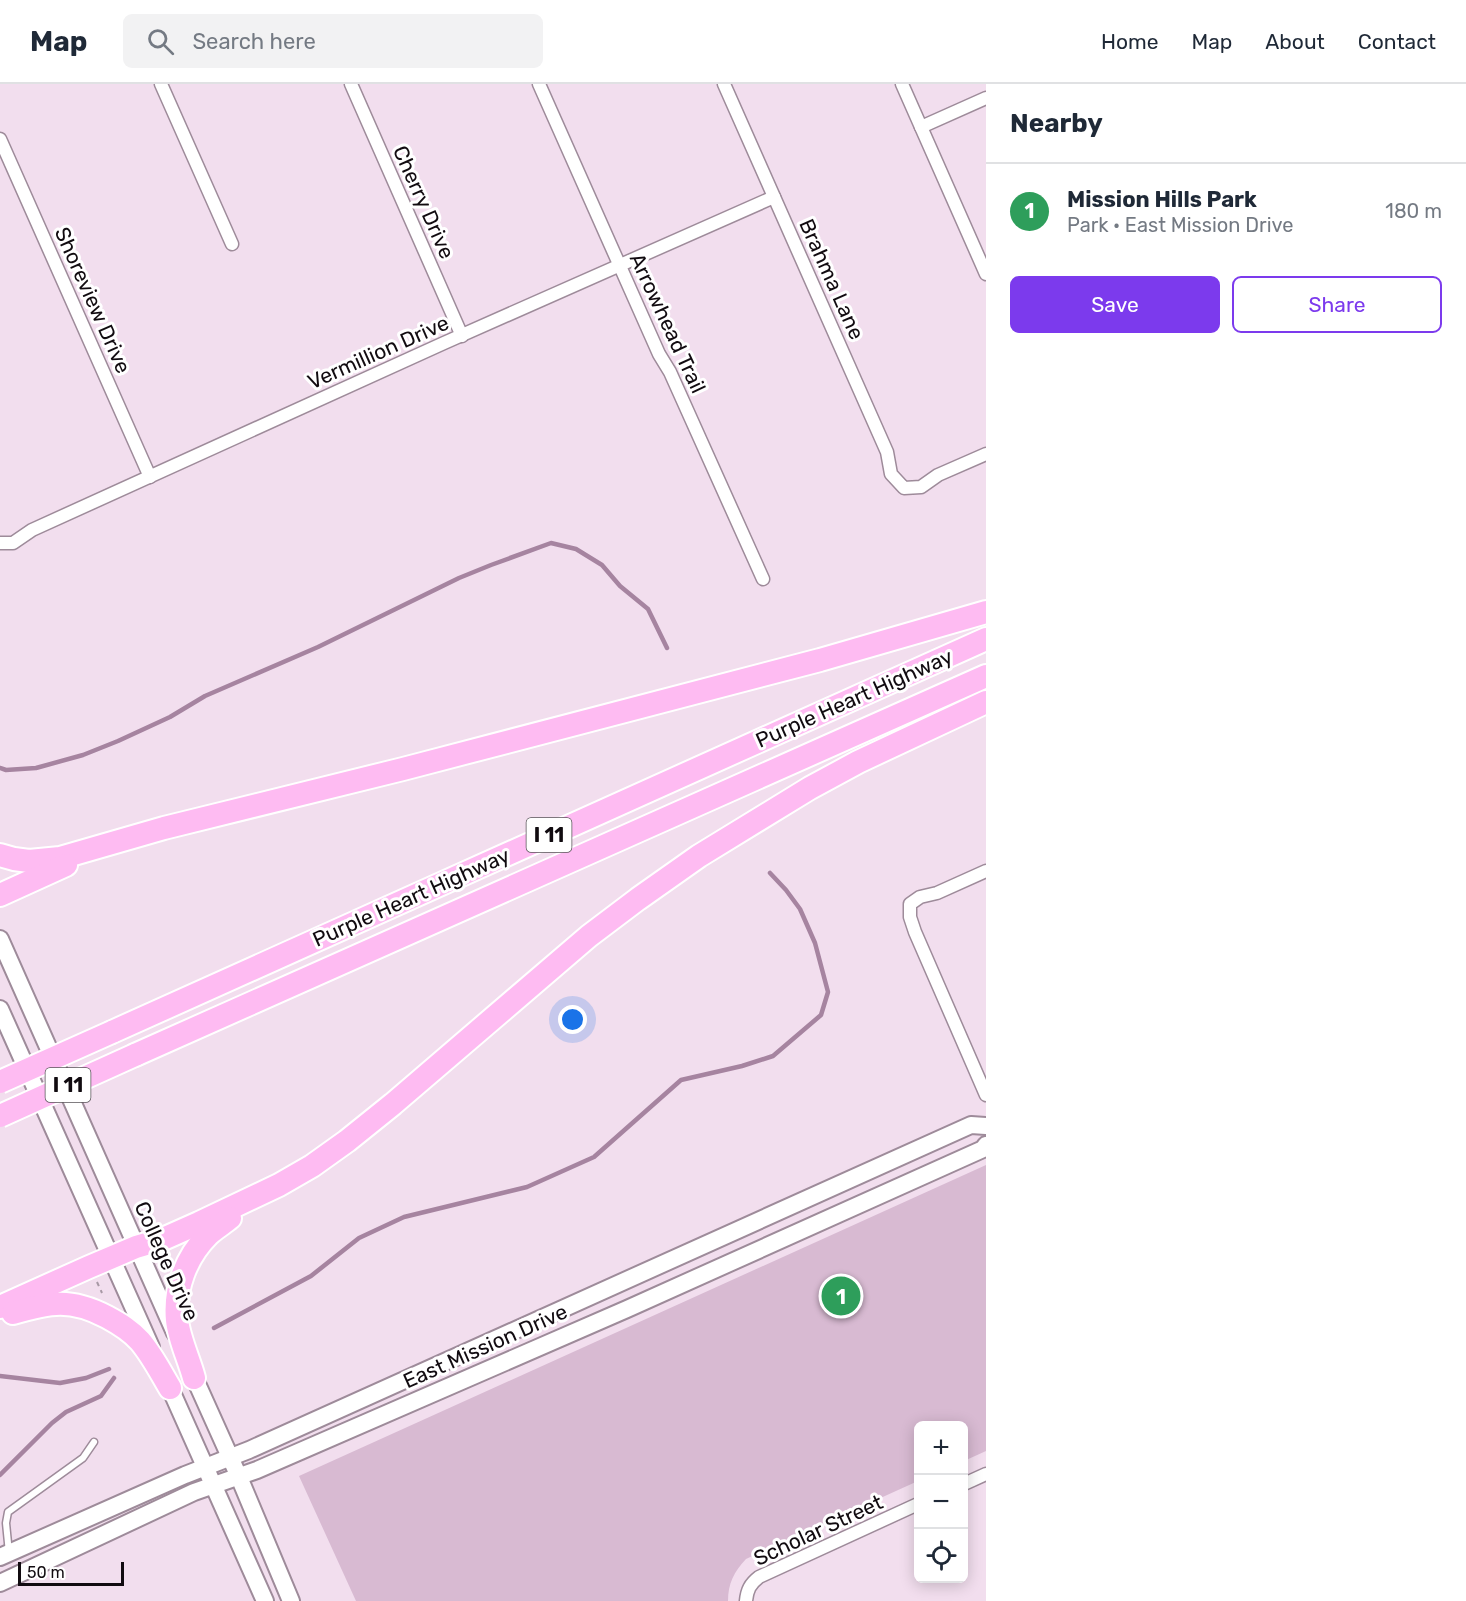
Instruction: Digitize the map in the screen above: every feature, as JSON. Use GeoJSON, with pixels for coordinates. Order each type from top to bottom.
{"type":"FeatureCollection","features":[{"type":"Feature","properties":{"kind":"highway"},"geometry":{"type":"LineString","coordinates":[[0,855],[29,861],[60,858],[164,828],[403,769],[820,660],[986,612]]}},
{"type":"Feature","properties":{"kind":"highway","name":"Purple Heart Highway"},"geometry":{"type":"LineString","coordinates":[[0,1082],[986,639]]}},
{"type":"Feature","properties":{"kind":"highway","name":"Purple Heart Highway"},"geometry":{"type":"LineString","coordinates":[[0,1116],[986,676]]}},
{"type":"Feature","properties":{"kind":"highway"},"geometry":{"type":"LineString","coordinates":[[0,1307],[136,1247],[181,1231],[279,1185],[312,1166],[347,1141],[482,1029],[589,936],[638,898],[699,856],[810,788],[858,762],[986,702]]}},
{"type":"Feature","properties":{"kind":"highway"},"geometry":{"type":"LineString","coordinates":[[0,895],[119,841]]}},
{"type":"Feature","properties":{"kind":"highway"},"geometry":{"type":"LineString","coordinates":[[194,1378],[177,1322],[178,1292],[186,1266],[209,1234],[279,1185]]}},
{"type":"Feature","properties":{"kind":"highway"},"geometry":{"type":"LineString","coordinates":[[0,1317],[45,1305],[75,1304],[92,1309],[127,1328],[142,1343],[170,1389]]}},
{"type":"Feature","properties":{"kind":"street"},"geometry":{"type":"LineString","coordinates":[[161,84],[232,244]]}},
{"type":"Feature","properties":{"kind":"street","name":"Cherry Drive"},"geometry":{"type":"LineString","coordinates":[[351,84],[462,336]]}},
{"type":"Feature","properties":{"kind":"street","name":"Arrowhead Trail"},"geometry":{"type":"LineString","coordinates":[[539,84],[659,354],[670,372],[763,579]]}},
{"type":"Feature","properties":{"kind":"street","name":"Brahma Lane"},"geometry":{"type":"LineString","coordinates":[[724,84],[887,452],[891,474],[904,488],[921,487],[938,475],[986,454]]}},
{"type":"Feature","properties":{"kind":"street"},"geometry":{"type":"LineString","coordinates":[[902,84],[986,274]]}},
{"type":"Feature","properties":{"kind":"street"},"geometry":{"type":"LineString","coordinates":[[921,127],[986,98]]}},
{"type":"Feature","properties":{"kind":"street","name":"Shoreview Drive"},"geometry":{"type":"LineString","coordinates":[[0,139],[150,477]]}},
{"type":"Feature","properties":{"kind":"street","name":"Vermillion Drive"},"geometry":{"type":"LineString","coordinates":[[0,543],[13,543],[32,530],[774,197]]}},
{"type":"Feature","properties":{"kind":"street"},"geometry":{"type":"LineString","coordinates":[[986,871],[937,893],[920,897],[910,904],[910,917],[915,932],[986,1095]]}},
{"type":"Feature","properties":{"kind":"street","name":"College Drive"},"geometry":{"type":"LineString","coordinates":[[0,939],[230,1457],[291,1601]]}},
{"type":"Feature","properties":{"kind":"street"},"geometry":{"type":"LineString","coordinates":[[0,1009],[265,1601]]}},
{"type":"Feature","properties":{"kind":"street","name":"East Mission Drive"},"geometry":{"type":"LineString","coordinates":[[5,1555],[260,1445],[971,1125],[986,1126]]}},
{"type":"Feature","properties":{"kind":"street","name":"East Mission Drive"},"geometry":{"type":"LineString","coordinates":[[0,1582],[194,1492],[239,1478],[648,1299],[983,1149],[986,1145]]}},
{"type":"Feature","properties":{"kind":"street"},"geometry":{"type":"LineString","coordinates":[[968,1482],[986,1474]]}},
{"type":"Feature","properties":{"kind":"street","name":"Scholar Street"},"geometry":{"type":"LineString","coordinates":[[746,1601],[747,1591],[759,1577],[914,1506]]}},
{"type":"Feature","properties":{"kind":"lane"},"geometry":{"type":"LineString","coordinates":[[5,1555],[8,1512],[83,1458],[94,1442]]}},
{"type":"Feature","properties":{"kind":"shaded area"},"geometry":{"type":"Polygon","coordinates":[[[986,1165],[986,1451],[968,1459],[968,1421],[914,1421],[914,1483],[746,1559],[732,1578],[728,1601],[356,1601],[299,1476],[986,1165]]]}},
{"type":"Feature","properties":{"kind":"waterway"},"geometry":{"type":"LineString","coordinates":[[0,768],[6,770],[36,768],[83,755],[118,741],[170,717],[205,696],[318,647],[459,578],[551,543],[576,549],[602,565],[620,586],[648,609],[667,648]]}},
{"type":"Feature","properties":{"kind":"waterway"},"geometry":{"type":"LineString","coordinates":[[214,1328],[311,1276],[359,1238],[404,1217],[527,1187],[594,1157],[681,1080],[742,1066],[773,1056],[821,1015],[828,992],[815,943],[800,909],[770,873]]}},
{"type":"Feature","properties":{"kind":"waterway"},"geometry":{"type":"LineString","coordinates":[[0,1376],[60,1383],[86,1378],[109,1369]]}},
{"type":"Feature","properties":{"kind":"waterway"},"geometry":{"type":"LineString","coordinates":[[0,1475],[52,1423],[66,1412],[101,1396],[114,1378]]}},
{"type":"Feature","properties":{"kind":"place","name":"Mission Hills Park"},"geometry":{"type":"Point","coordinates":[841,1296]}}]}
